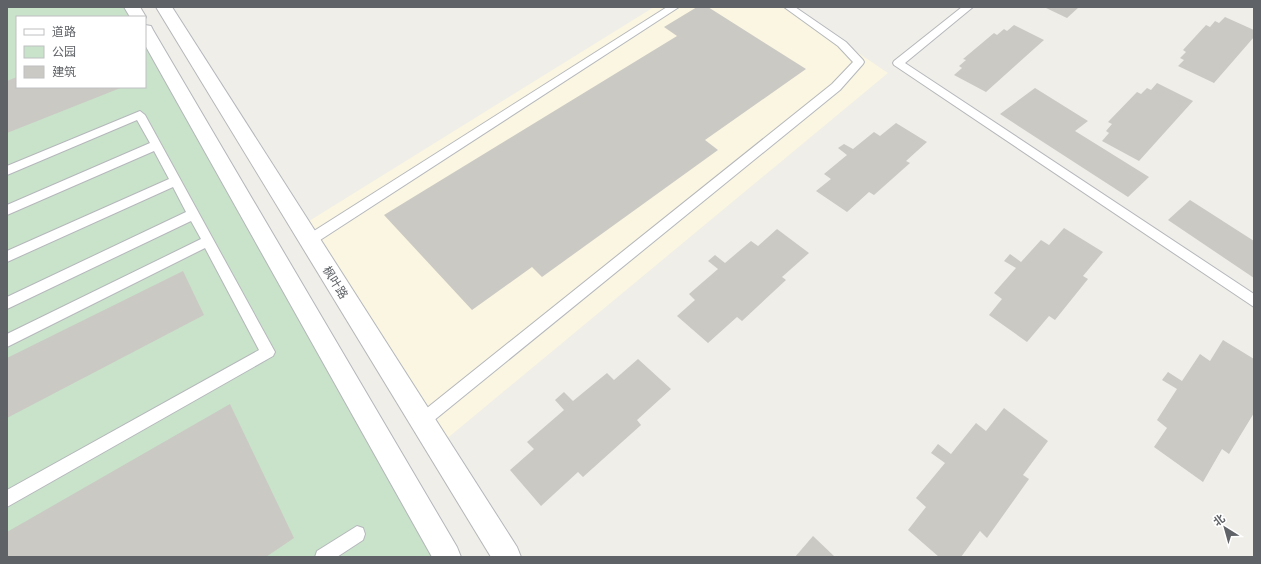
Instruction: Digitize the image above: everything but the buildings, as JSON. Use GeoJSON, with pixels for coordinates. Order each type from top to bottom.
{"type":"FeatureCollection","features":[{"type":"Feature","properties":{"kind":"street"},"geometry":{"type":"LineString","coordinates":[[132,7],[137,16]]}},
{"type":"Feature","properties":{"kind":"street","name":"枫叶路"},"geometry":{"type":"LineString","coordinates":[[164,7],[507,557]]}},
{"type":"Feature","properties":{"kind":"street"},"geometry":{"type":"LineString","coordinates":[[146,32],[447,557]]}},
{"type":"Feature","properties":{"kind":"lane"},"geometry":{"type":"LineString","coordinates":[[310,240],[674,7]]}},
{"type":"Feature","properties":{"kind":"lane"},"geometry":{"type":"LineString","coordinates":[[422,421],[836,87],[859,62],[842,44],[789,7]]}},
{"type":"Feature","properties":{"kind":"lane"},"geometry":{"type":"LineString","coordinates":[[968,7],[898,63],[1254,301]]}},
{"type":"Feature","properties":{"kind":"lane"},"geometry":{"type":"LineString","coordinates":[[7,171],[140,115],[268,352],[7,499]]}},
{"type":"Feature","properties":{"kind":"lane"},"geometry":{"type":"LineString","coordinates":[[7,210],[156,145]]}},
{"type":"Feature","properties":{"kind":"lane"},"geometry":{"type":"LineString","coordinates":[[7,257],[176,181]]}},
{"type":"Feature","properties":{"kind":"lane"},"geometry":{"type":"LineString","coordinates":[[7,303],[193,214]]}},
{"type":"Feature","properties":{"kind":"lane"},"geometry":{"type":"LineString","coordinates":[[7,341],[208,241]]}},
{"type":"Feature","properties":{"kind":"lane"},"geometry":{"type":"LineString","coordinates":[[323,557],[357,534]]}},
{"type":"Feature","properties":{"kind":"shaded area"},"geometry":{"type":"Polygon","coordinates":[[[654,7],[790,7],[888,73],[438,446],[301,226],[654,7]]]}},
{"type":"Feature","properties":{"kind":"green space"},"geometry":{"type":"Polygon","coordinates":[[[7,7],[132,7],[137,16],[16,16],[16,88],[146,88],[146,32],[447,557],[7,557],[7,7]]]}}]}
